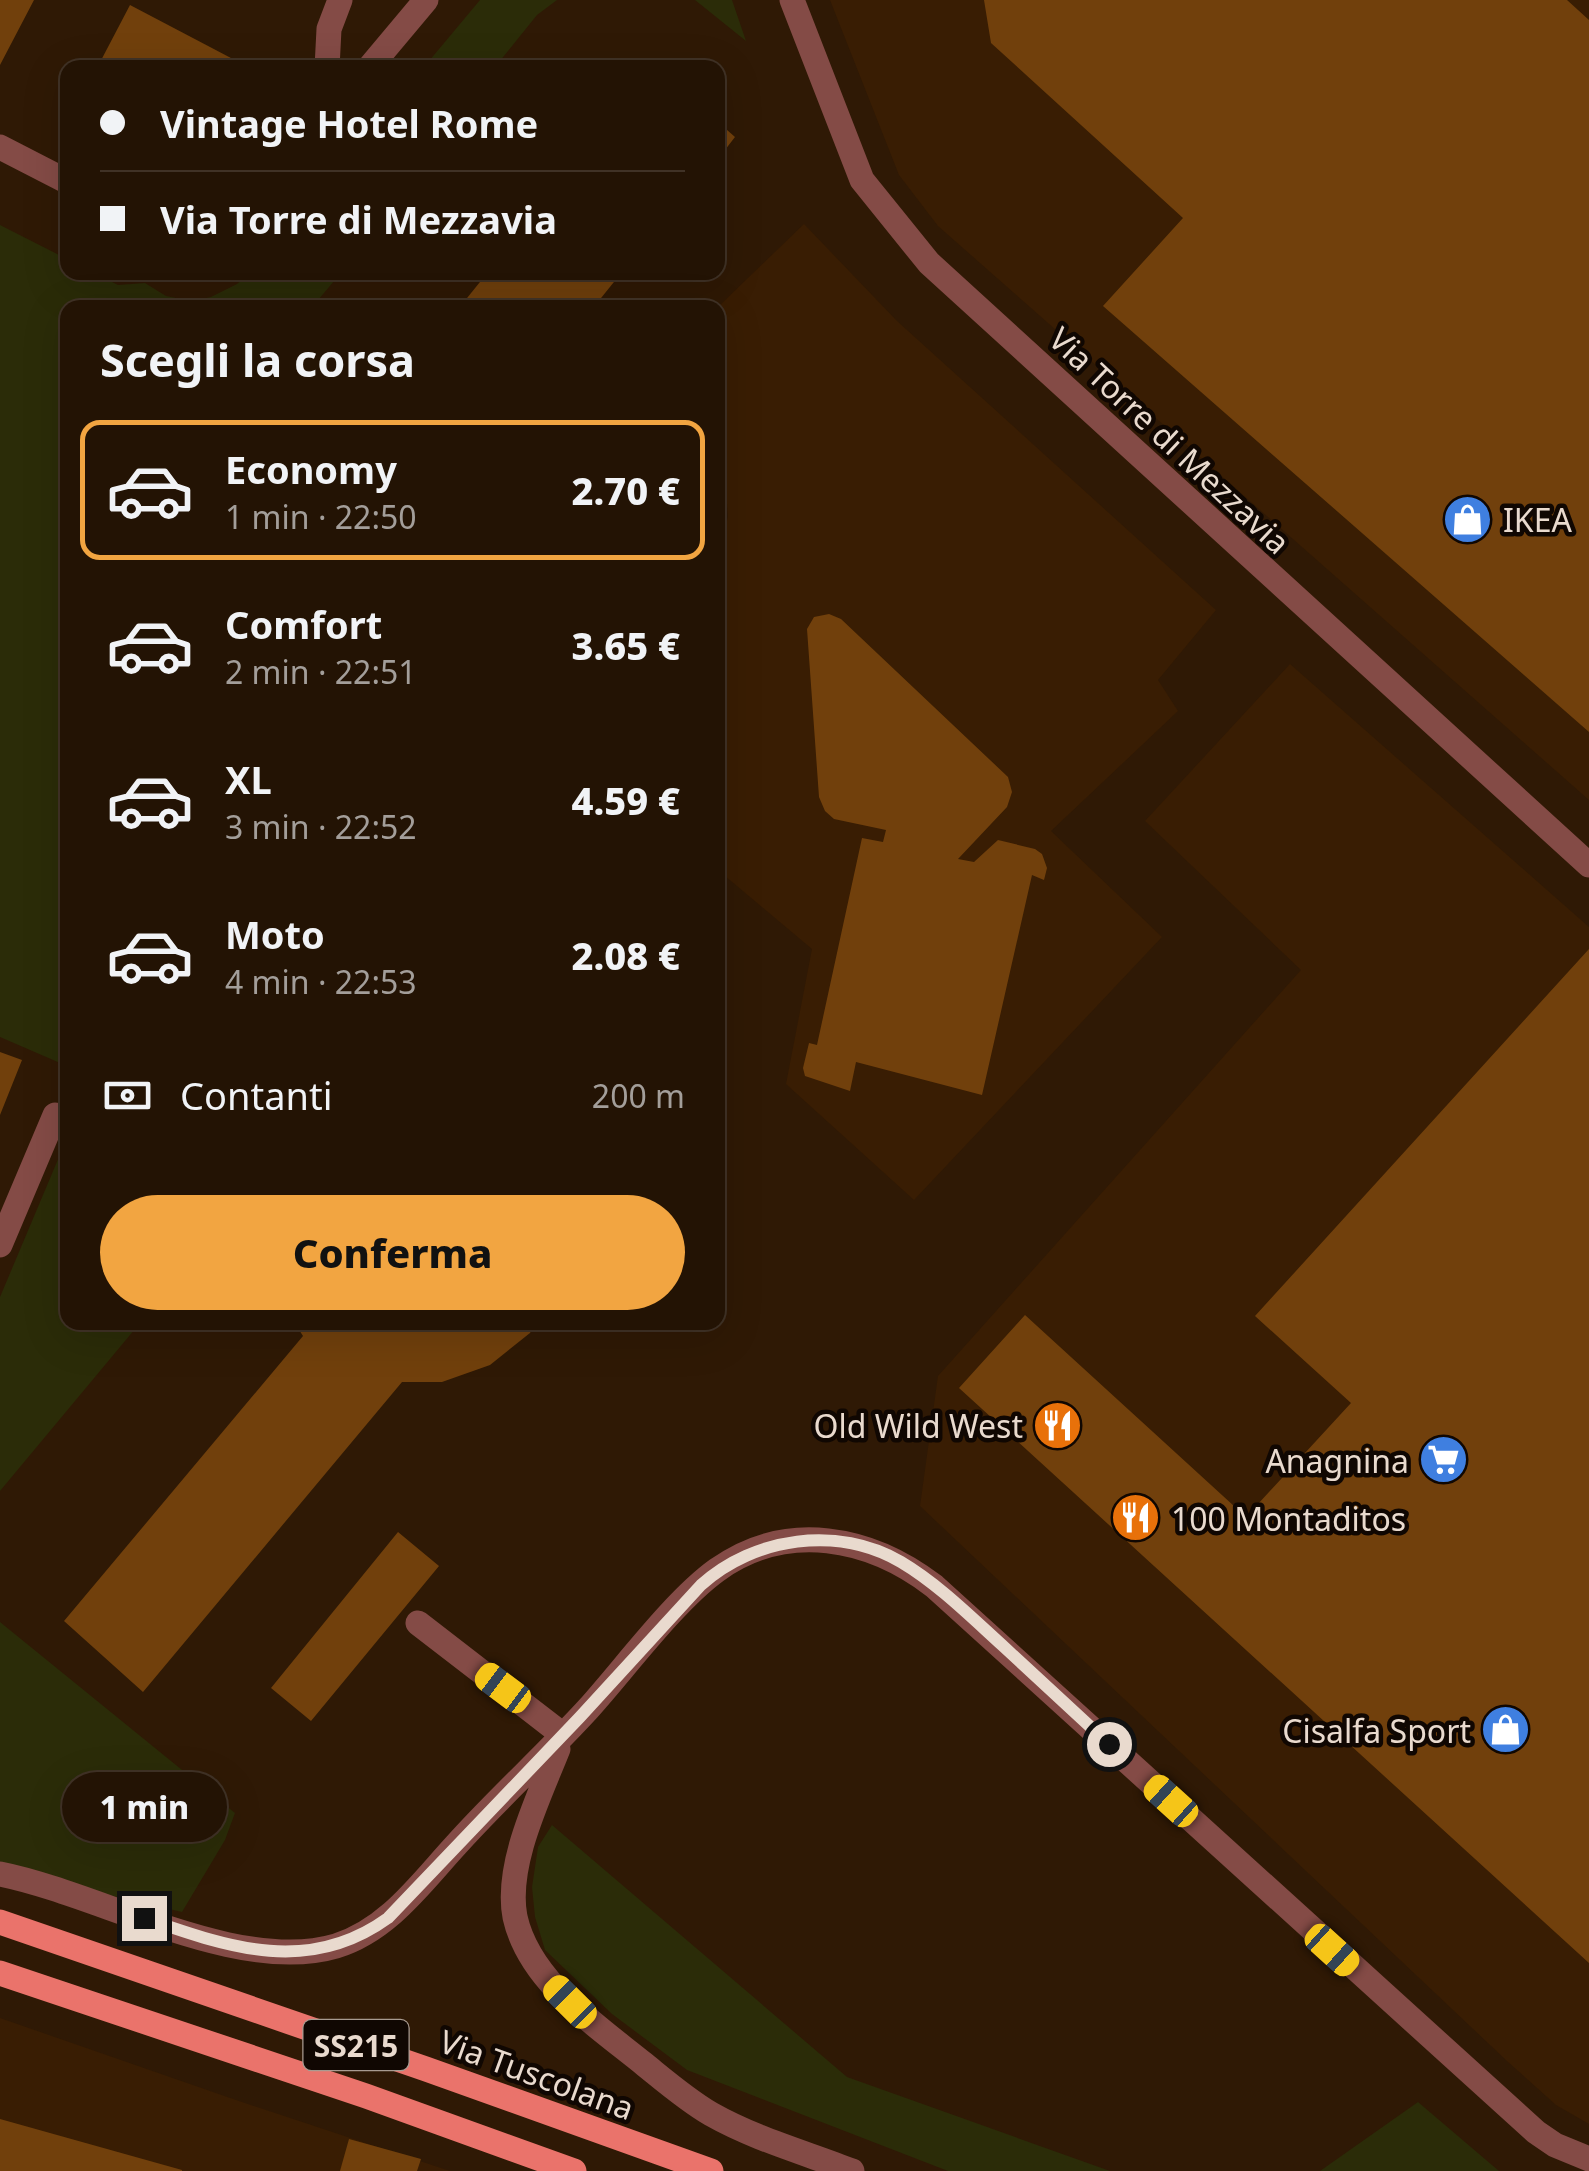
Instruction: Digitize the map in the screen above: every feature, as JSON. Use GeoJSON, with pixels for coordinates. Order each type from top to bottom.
{"type":"FeatureCollection","features":[{"type":"Feature","properties":{"kind":"main road","name":"Via Tuscolana"},"geometry":{"type":"LineString","coordinates":[[0,1922],[710,2171]]}},
{"type":"Feature","properties":{"kind":"main road","name":"SS215"},"geometry":{"type":"LineString","coordinates":[[0,1974],[366,2096],[574,2171]]}},
{"type":"Feature","properties":{"kind":"street"},"geometry":{"type":"LineString","coordinates":[[376,60],[426,0]]}},
{"type":"Feature","properties":{"kind":"street","name":"Via Torre di Mezzavia"},"geometry":{"type":"LineString","coordinates":[[796,1],[862,180],[928,263],[1589,865]]}},
{"type":"Feature","properties":{"kind":"street"},"geometry":{"type":"LineString","coordinates":[[327,60],[331,3]]}},
{"type":"Feature","properties":{"kind":"street"},"geometry":{"type":"LineString","coordinates":[[0,147],[60,178]]}},
{"type":"Feature","properties":{"kind":"street"},"geometry":{"type":"LineString","coordinates":[[0,1245],[55,1115]]}},
{"type":"Feature","properties":{"kind":"street"},"geometry":{"type":"LineString","coordinates":[[0,1874],[74,1893],[227,1946],[278,1952],[334,1946],[362,1935],[388,1918],[717,1570],[752,1552],[789,1542],[831,1541],[877,1550],[918,1573],[1536,2132],[1589,2159]]}},
{"type":"Feature","properties":{"kind":"street"},"geometry":{"type":"LineString","coordinates":[[418,1623],[563,1735]]}},
{"type":"Feature","properties":{"kind":"street"},"geometry":{"type":"LineString","coordinates":[[563,1735],[536,1804],[514,1884],[515,1917],[532,1957],[570,2002],[696,2104],[734,2125],[852,2171]]}},
{"type":"Feature","properties":{"kind":"shaded area"},"geometry":{"type":"Polygon","coordinates":[[[480,0],[557,0],[537,15],[501,60],[430,60],[480,0]]]}},
{"type":"Feature","properties":{"kind":"shaded area"},"geometry":{"type":"Polygon","coordinates":[[[695,0],[732,0],[746,41],[695,0]]]}},
{"type":"Feature","properties":{"kind":"shaded area","name":"IKEA"},"geometry":{"type":"Polygon","coordinates":[[[830,0],[1589,0],[1589,800],[938,226],[899,175],[830,0]]]}},
{"type":"Feature","properties":{"kind":"shaded area"},"geometry":{"type":"Polygon","coordinates":[[[804,224],[897,321],[1216,610],[1158,680],[1178,711],[1051,831],[1162,937],[914,1200],[786,1084],[812,949],[725,876],[725,300],[804,224]]]}},
{"type":"Feature","properties":{"kind":"shaded area"},"geometry":{"type":"Polygon","coordinates":[[[0,225],[60,255],[60,280],[145,283],[166,296],[186,300],[60,300],[60,1063],[0,1037],[0,225]]]}},
{"type":"Feature","properties":{"kind":"shaded area"},"geometry":{"type":"Polygon","coordinates":[[[242,280],[335,280],[318,300],[196,300],[211,297],[242,280]]]}},
{"type":"Feature","properties":{"kind":"shaded area"},"geometry":{"type":"Polygon","coordinates":[[[1290,664],[1589,927],[1589,2124],[1556,2105],[1507,2061],[920,1506],[938,1376],[1301,970],[1145,821],[1290,664]]]}},
{"type":"Feature","properties":{"kind":"shaded area"},"geometry":{"type":"Polygon","coordinates":[[[60,1155],[60,1330],[134,1330],[0,1491],[0,1297],[60,1155]]]}},
{"type":"Feature","properties":{"kind":"shaded area"},"geometry":{"type":"Polygon","coordinates":[[[0,1622],[235,1813],[225,1840],[182,1912],[0,1870],[0,1622]]]}},
{"type":"Feature","properties":{"kind":"shaded area"},"geometry":{"type":"Polygon","coordinates":[[[552,1825],[847,2077],[1110,2171],[948,2171],[687,2070],[612,2014],[545,1950],[535,1917],[532,1887],[538,1847],[552,1825]]]}},
{"type":"Feature","properties":{"kind":"shaded area"},"geometry":{"type":"Polygon","coordinates":[[[0,2018],[236,2100],[450,2171],[0,2171],[0,2018]]]}},
{"type":"Feature","properties":{"kind":"shaded area"},"geometry":{"type":"Polygon","coordinates":[[[1418,2102],[1499,2171],[1320,2171],[1418,2102]]]}},
{"type":"Feature","properties":{"kind":"building"},"geometry":{"type":"Polygon","coordinates":[[[0,0],[34,0],[0,65],[0,0]]]}},
{"type":"Feature","properties":{"kind":"building","name":"IKEA"},"geometry":{"type":"Polygon","coordinates":[[[984,0],[1567,0],[1589,20],[1589,732],[1103,306],[1183,218],[991,43],[984,0]]]}},
{"type":"Feature","properties":{"kind":"building"},"geometry":{"type":"Polygon","coordinates":[[[130,5],[235,60],[101,60],[130,5]]]}},
{"type":"Feature","properties":{"kind":"building"},"geometry":{"type":"Polygon","coordinates":[[[725,128],[735,137],[725,150],[725,128]]]}},
{"type":"Feature","properties":{"kind":"building"},"geometry":{"type":"Polygon","coordinates":[[[482,280],[616,280],[599,300],[465,300],[482,280]]]}},
{"type":"Feature","properties":{"kind":"building"},"geometry":{"type":"Polygon","coordinates":[[[829,614],[841,619],[1008,777],[1012,792],[1007,807],[958,859],[974,862],[998,840],[1035,849],[1042,854],[1047,868],[1044,880],[1032,875],[982,1095],[856,1062],[850,1091],[805,1076],[809,1043],[817,1045],[862,838],[883,842],[886,830],[834,819],[819,797],[807,629],[814,617],[829,614]]]}},
{"type":"Feature","properties":{"kind":"building","name":"Anagnina"},"geometry":{"type":"Polygon","coordinates":[[[1589,949],[1589,1963],[959,1388],[1025,1315],[1246,1517],[1351,1403],[1255,1316],[1589,949]]]}},
{"type":"Feature","properties":{"kind":"building"},"geometry":{"type":"Polygon","coordinates":[[[0,1052],[22,1060],[0,1115],[0,1052]]]}},
{"type":"Feature","properties":{"kind":"building"},"geometry":{"type":"Polygon","coordinates":[[[299,1330],[532,1330],[490,1365],[442,1382],[402,1382],[143,1692],[64,1621],[303,1336],[299,1330]]]}},
{"type":"Feature","properties":{"kind":"building"},"geometry":{"type":"Polygon","coordinates":[[[398,1532],[439,1566],[311,1721],[271,1688],[398,1532]]]}},
{"type":"Feature","properties":{"kind":"building"},"geometry":{"type":"Polygon","coordinates":[[[0,2119],[182,2170],[182,2171],[0,2171],[0,2119]]]}},
{"type":"Feature","properties":{"kind":"building"},"geometry":{"type":"Polygon","coordinates":[[[349,2139],[421,2159],[417,2171],[340,2171],[349,2139]]]}},
{"type":"Feature","properties":{"kind":"place","name":"IKEA"},"geometry":{"type":"Point","coordinates":[1468,519]}},
{"type":"Feature","properties":{"kind":"place","name":"Old Wild West"},"geometry":{"type":"Point","coordinates":[1058,1425]}},
{"type":"Feature","properties":{"kind":"place","name":"Anagnina"},"geometry":{"type":"Point","coordinates":[1444,1460]}},
{"type":"Feature","properties":{"kind":"place","name":"100 Montaditos"},"geometry":{"type":"Point","coordinates":[1136,1518]}},
{"type":"Feature","properties":{"kind":"place","name":"Cisalfa Sport"},"geometry":{"type":"Point","coordinates":[1506,1730]}},
{"type":"Feature","properties":{"kind":"route"},"geometry":{"type":"LineString","coordinates":[[144,1918],[227,1946],[278,1952],[322,1949],[348,1942],[375,1928],[717,1570],[752,1552],[789,1542],[854,1544],[898,1560],[966,1613],[1109,1744]]}}]}
